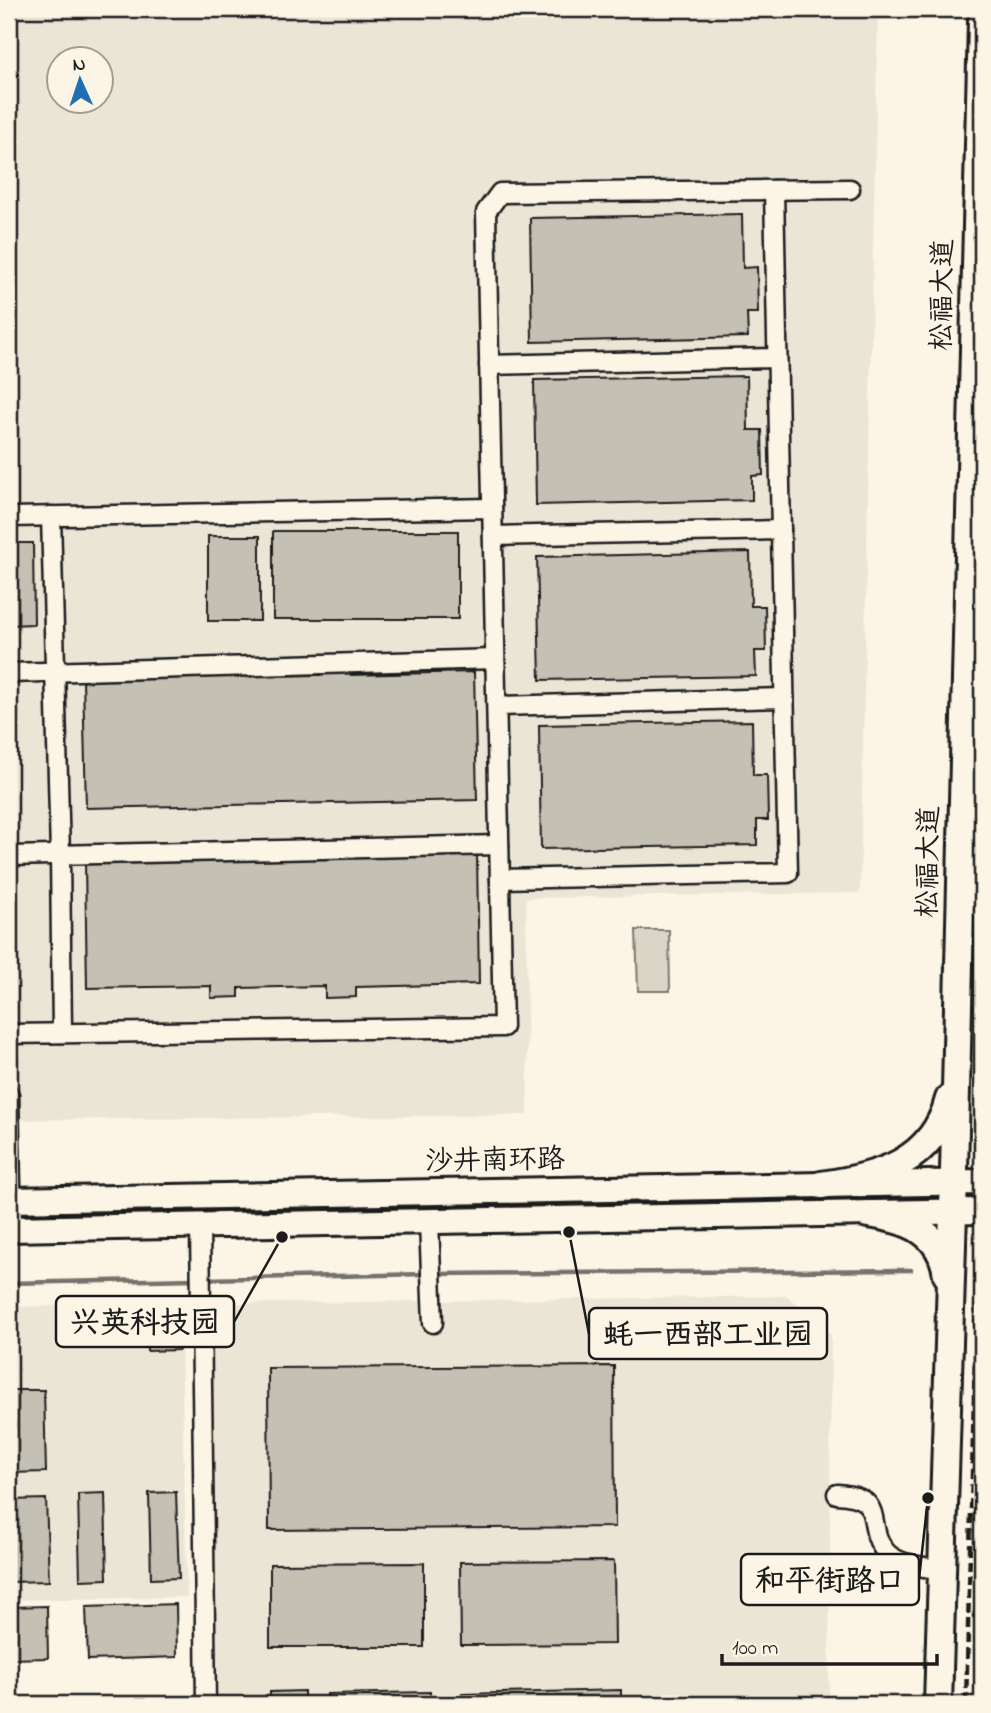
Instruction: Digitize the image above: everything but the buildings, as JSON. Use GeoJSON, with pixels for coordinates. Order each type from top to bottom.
{"type":"FeatureCollection","features":[{"type":"Feature","properties":{"kind":"main road","name":"松福大道"},"geometry":{"type":"LineString","coordinates":[[938,1704],[954,1181],[982,21]]}},
{"type":"Feature","properties":{"kind":"main road"},"geometry":{"type":"LineString","coordinates":[[821,1185],[879,1174],[906,1160],[920,1149],[939,1126],[956,1066]]}},
{"type":"Feature","properties":{"kind":"main road","name":"沙井南环路"},"geometry":{"type":"LineString","coordinates":[[10,1200],[982,1182]]}},
{"type":"Feature","properties":{"kind":"main road","name":"沙井南环路"},"geometry":{"type":"LineString","coordinates":[[10,1229],[982,1212]]}},
{"type":"Feature","properties":{"kind":"main road"},"geometry":{"type":"LineString","coordinates":[[868,1214],[899,1218],[920,1229],[930,1238],[946,1264],[950,1294]]}},
{"type":"Feature","properties":{"kind":"street"},"geometry":{"type":"LineString","coordinates":[[9,1034],[503,1027],[486,212],[500,193],[850,189]]}},
{"type":"Feature","properties":{"kind":"street"},"geometry":{"type":"LineString","coordinates":[[500,879],[788,873],[774,190]]}},
{"type":"Feature","properties":{"kind":"street"},"geometry":{"type":"LineString","coordinates":[[489,365],[777,358]]}},
{"type":"Feature","properties":{"kind":"street"},"geometry":{"type":"LineString","coordinates":[[9,517],[492,508]]}},
{"type":"Feature","properties":{"kind":"street"},"geometry":{"type":"LineString","coordinates":[[51,516],[62,1033]]}},
{"type":"Feature","properties":{"kind":"street"},"geometry":{"type":"LineString","coordinates":[[493,536],[781,530]]}},
{"type":"Feature","properties":{"kind":"street"},"geometry":{"type":"LineString","coordinates":[[9,673],[495,659]]}},
{"type":"Feature","properties":{"kind":"street"},"geometry":{"type":"LineString","coordinates":[[497,706],[784,698]]}},
{"type":"Feature","properties":{"kind":"street"},"geometry":{"type":"LineString","coordinates":[[9,856],[499,845]]}},
{"type":"Feature","properties":{"kind":"street"},"geometry":{"type":"LineString","coordinates":[[9,1095],[10,1229]]}},
{"type":"Feature","properties":{"kind":"street"},"geometry":{"type":"LineString","coordinates":[[429,1222],[433,1323]]}},
{"type":"Feature","properties":{"kind":"street"},"geometry":{"type":"LineString","coordinates":[[200,1226],[206,1704]]}},
{"type":"Feature","properties":{"kind":"street"},"geometry":{"type":"LineString","coordinates":[[837,1494],[860,1498],[869,1506],[877,1537],[885,1552],[900,1562],[942,1570]]}},
{"type":"Feature","properties":{"kind":"shaded area"},"geometry":{"type":"Polygon","coordinates":[[[9,9],[878,9],[860,893],[526,898],[528,1115],[9,1120],[9,9]]]}},
{"type":"Feature","properties":{"kind":"shaded area"},"geometry":{"type":"Polygon","coordinates":[[[636,930],[669,930],[670,991],[638,991],[636,930]]]}},
{"type":"Feature","properties":{"kind":"shaded area"},"geometry":{"type":"Polygon","coordinates":[[[787,1296],[831,1335],[829,1704],[218,1704],[212,1304],[787,1296]]]}},
{"type":"Feature","properties":{"kind":"shaded area"},"geometry":{"type":"Polygon","coordinates":[[[180,1303],[187,1597],[9,1600],[9,1307],[180,1303]]]}},
{"type":"Feature","properties":{"kind":"waterway"},"geometry":{"type":"LineString","coordinates":[[435,1274],[911,1270]]}},
{"type":"Feature","properties":{"kind":"waterway"},"geometry":{"type":"LineString","coordinates":[[204,1279],[427,1274]]}},
{"type":"Feature","properties":{"kind":"waterway"},"geometry":{"type":"LineString","coordinates":[[9,1283],[196,1279]]}},
{"type":"Feature","properties":{"kind":"railway"},"geometry":{"type":"LineString","coordinates":[[966,1704],[982,1092]]}},
{"type":"Feature","properties":{"kind":"railway"},"geometry":{"type":"LineString","coordinates":[[978,1704],[982,1537]]}},
{"type":"Feature","properties":{"kind":"place","name":"蚝一西部工业园"},"geometry":{"type":"Point","coordinates":[569,1232]}},
{"type":"Feature","properties":{"kind":"place","name":"兴英科技园"},"geometry":{"type":"Point","coordinates":[282,1237]}},
{"type":"Feature","properties":{"kind":"place","name":"和平街路口"},"geometry":{"type":"Point","coordinates":[928,1498]}}]}
